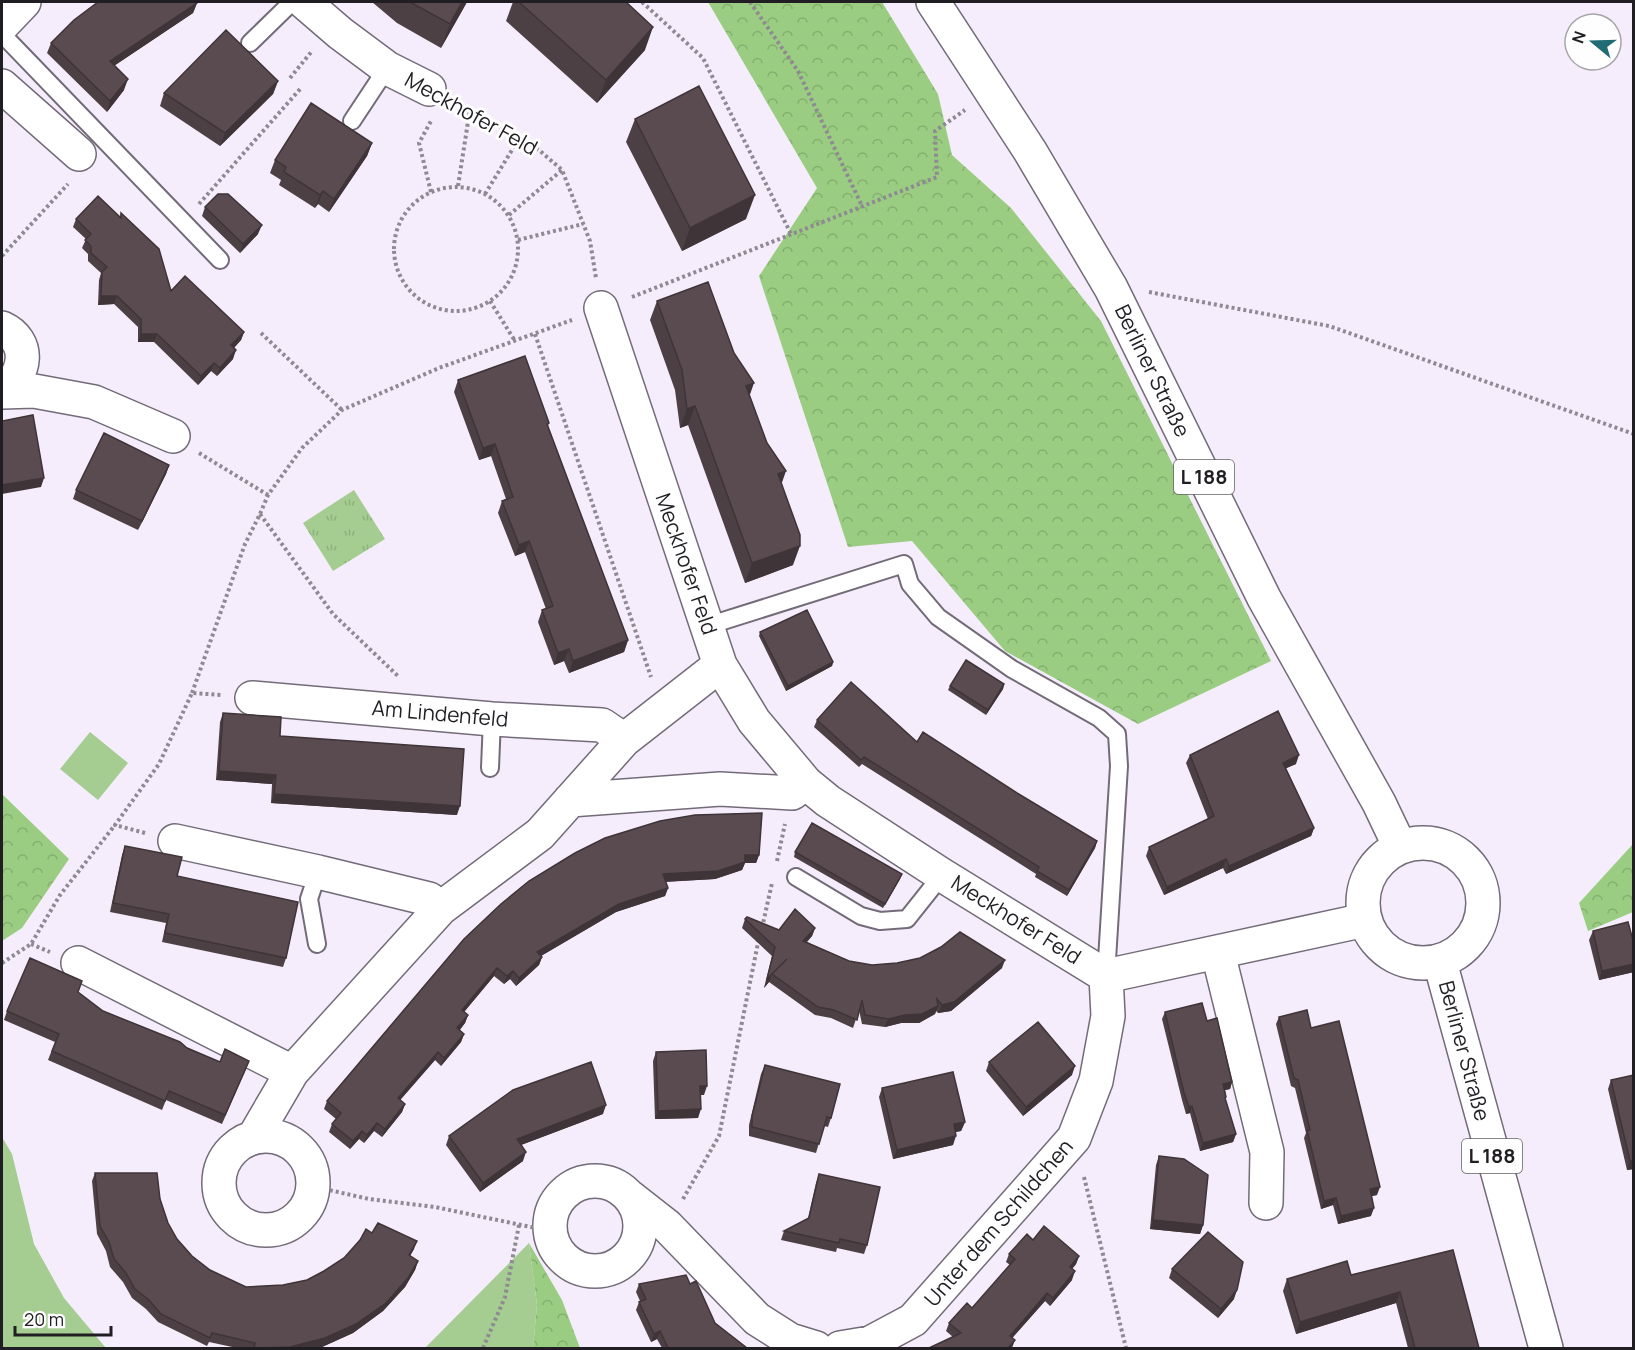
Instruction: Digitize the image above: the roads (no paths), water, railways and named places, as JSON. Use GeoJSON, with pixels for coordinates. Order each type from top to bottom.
{"type":"FeatureCollection","features":[{"type":"Feature","properties":{"kind":"street","name":"Meckhofer Feld"},"geometry":{"type":"LineString","coordinates":[[304,2],[340,33],[387,68],[436,93]]}},
{"type":"Feature","properties":{"kind":"street","name":"Berliner Straße"},"geometry":{"type":"LineString","coordinates":[[933,2],[992,90],[1111,288],[1264,598],[1379,803],[1400,847]]}},
{"type":"Feature","properties":{"kind":"street"},"geometry":{"type":"LineString","coordinates":[[2,86],[75,167]]}},
{"type":"Feature","properties":{"kind":"street","name":"Meckhofer Feld"},"geometry":{"type":"LineString","coordinates":[[601,308],[720,665],[799,788],[828,801],[942,875],[1106,976]]}},
{"type":"Feature","properties":{"kind":"street"},"geometry":{"type":"LineString","coordinates":[[2,328],[14,336],[23,356],[22,367],[17,377],[2,391]]}},
{"type":"Feature","properties":{"kind":"street"},"geometry":{"type":"LineString","coordinates":[[2,391],[34,391],[94,402],[173,436]]}},
{"type":"Feature","properties":{"kind":"street"},"geometry":{"type":"LineString","coordinates":[[254,1137],[270,1136],[285,1140],[298,1148],[308,1161],[313,1176],[312,1192],[307,1207],[297,1219],[284,1227],[269,1230],[254,1229],[239,1222],[228,1212],[221,1198],[219,1183],[221,1167],[228,1154],[240,1143],[254,1137],[292,1072],[441,908],[540,834],[624,740],[720,665]]}},
{"type":"Feature","properties":{"kind":"street","name":"Am Lindenfeld"},"geometry":{"type":"LineString","coordinates":[[252,698],[438,715],[602,725],[624,740]]}},
{"type":"Feature","properties":{"kind":"street"},"geometry":{"type":"LineString","coordinates":[[570,800],[720,789],[799,788]]}},
{"type":"Feature","properties":{"kind":"street"},"geometry":{"type":"LineString","coordinates":[[175,841],[429,899],[441,908]]}},
{"type":"Feature","properties":{"kind":"street"},"geometry":{"type":"LineString","coordinates":[[1421,842],[1442,845],[1461,855],[1474,870],[1482,890],[1484,911],[1477,931],[1464,948],[1453,957],[1427,964],[1407,961],[1388,953],[1374,939],[1365,920],[1362,903],[1365,885],[1373,869],[1385,856],[1400,847],[1421,842]]}},
{"type":"Feature","properties":{"kind":"street"},"geometry":{"type":"LineString","coordinates":[[1106,976],[1365,920]]}},
{"type":"Feature","properties":{"kind":"street"},"geometry":{"type":"LineString","coordinates":[[1218,953],[1267,1152],[1266,1203]]}},
{"type":"Feature","properties":{"kind":"street","name":"Berliner Straße"},"geometry":{"type":"LineString","coordinates":[[1440,962],[1546,1348]]}},
{"type":"Feature","properties":{"kind":"street"},"geometry":{"type":"LineString","coordinates":[[78,963],[292,1072]]}},
{"type":"Feature","properties":{"kind":"street","name":"Unter dem Schildchen"},"geometry":{"type":"LineString","coordinates":[[840,1348],[870,1343],[913,1320],[1074,1138],[1096,1081],[1108,1016],[1106,976]]}},
{"type":"Feature","properties":{"kind":"street"},"geometry":{"type":"LineString","coordinates":[[630,1197],[638,1210],[641,1225],[638,1240],[631,1254],[620,1264],[605,1270],[590,1271],[574,1266],[562,1257],[554,1245],[535,1228],[551,1216],[556,1203],[565,1192],[578,1184],[592,1180],[620,1187],[667,1226],[757,1319],[790,1340],[816,1348]]}},
{"type":"Feature","properties":{"kind":"lane"},"geometry":{"type":"LineString","coordinates":[[250,43],[292,2]]}},
{"type":"Feature","properties":{"kind":"lane"},"geometry":{"type":"LineString","coordinates":[[9,14],[183,222],[220,260]]}},
{"type":"Feature","properties":{"kind":"lane"},"geometry":{"type":"LineString","coordinates":[[352,121],[387,68]]}},
{"type":"Feature","properties":{"kind":"lane"},"geometry":{"type":"LineString","coordinates":[[707,626],[904,564],[910,584],[938,616],[1012,669],[1099,717],[1117,734],[1119,766],[1106,976]]}},
{"type":"Feature","properties":{"kind":"lane"},"geometry":{"type":"LineString","coordinates":[[490,768],[492,719]]}},
{"type":"Feature","properties":{"kind":"lane"},"geometry":{"type":"LineString","coordinates":[[317,944],[309,899],[318,872]]}},
{"type":"Feature","properties":{"kind":"lane"},"geometry":{"type":"LineString","coordinates":[[796,877],[861,916],[880,921],[907,919],[942,875]]}}]}
